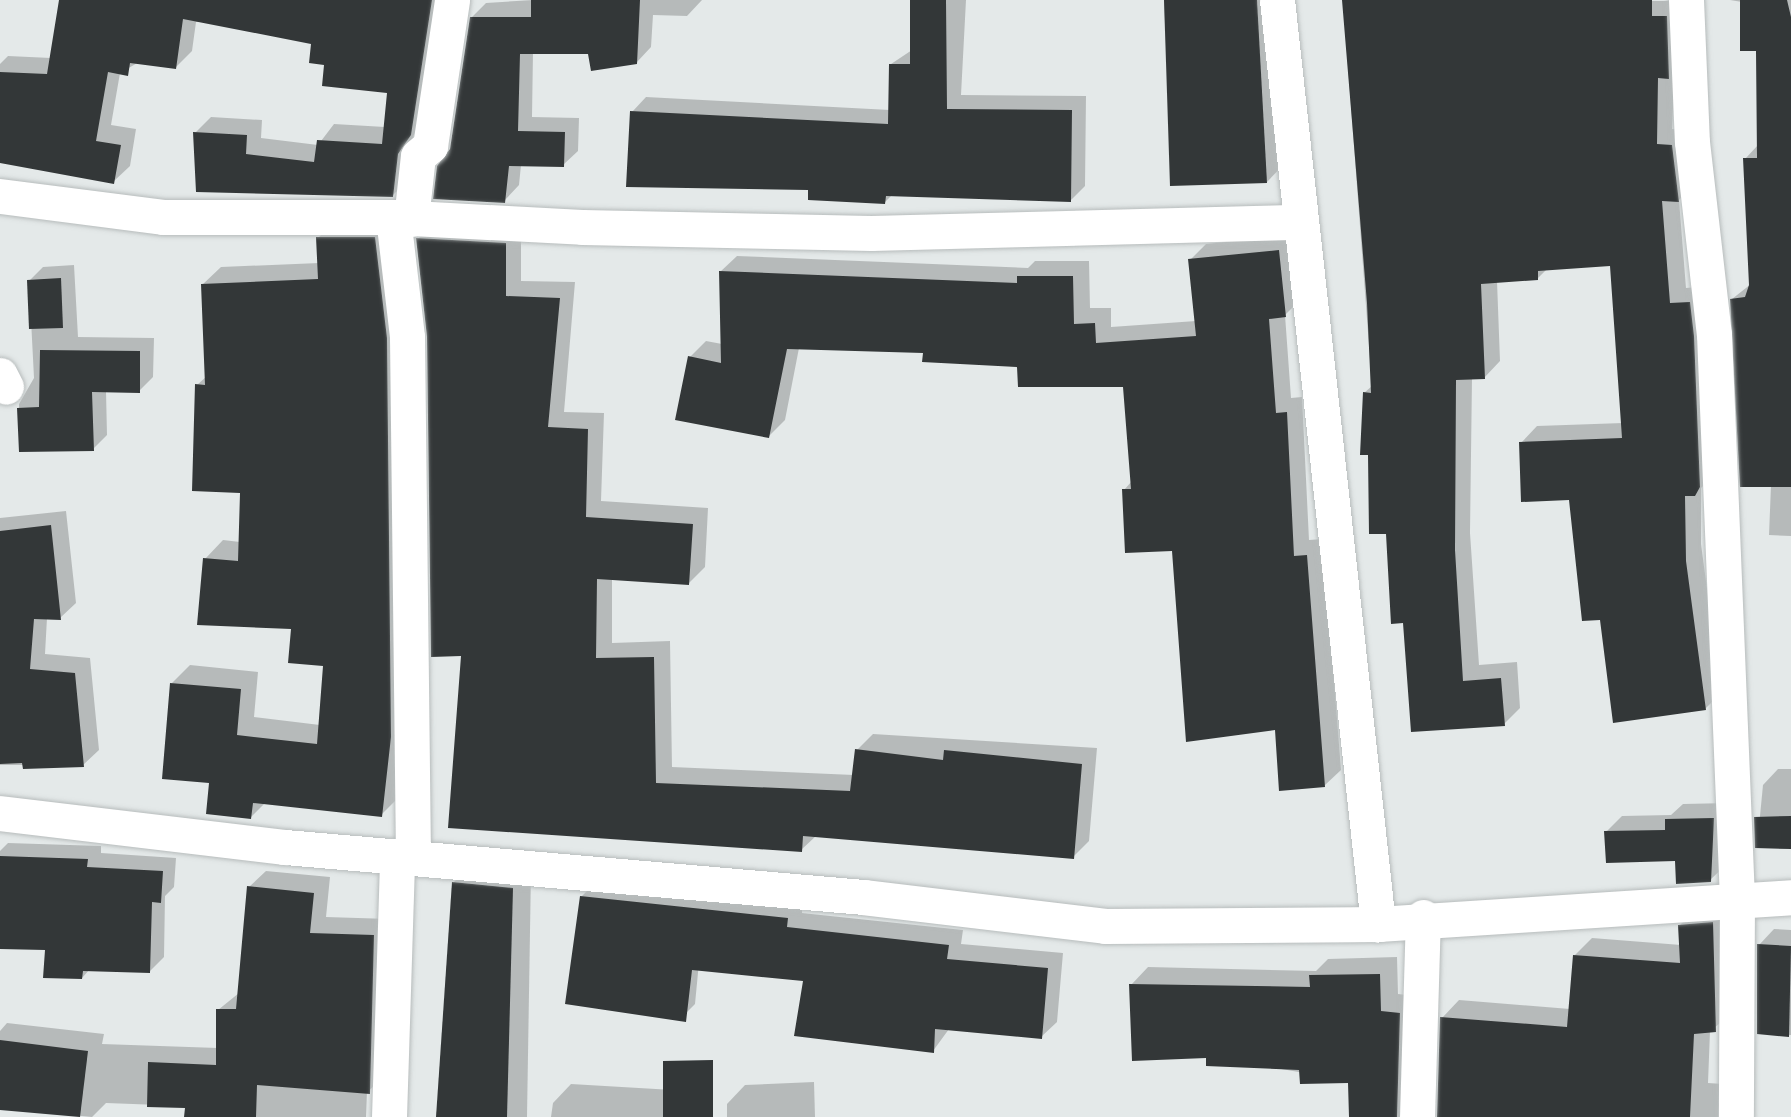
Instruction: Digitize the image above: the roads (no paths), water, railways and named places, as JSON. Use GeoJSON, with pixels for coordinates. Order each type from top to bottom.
{"type":"FeatureCollection","features":[{"type":"Feature","properties":{"kind":"street"},"geometry":{"type":"LineString","coordinates":[[388,1117],[405,857],[407,337],[402,218],[418,156],[430,146],[452,0]]}},
{"type":"Feature","properties":{"kind":"street"},"geometry":{"type":"LineString","coordinates":[[1277,0],[1378,924]]}},
{"type":"Feature","properties":{"kind":"street"},"geometry":{"type":"LineString","coordinates":[[1686,0],[1692,142],[1714,334],[1737,900],[1736,1117]]}},
{"type":"Feature","properties":{"kind":"street"},"geometry":{"type":"LineString","coordinates":[[0,196],[163,217],[402,218],[871,233],[1301,222]]}},
{"type":"Feature","properties":{"kind":"street"},"geometry":{"type":"LineString","coordinates":[[0,813],[405,857],[1105,926],[1378,924],[1423,917],[1791,897]]}},
{"type":"Feature","properties":{"kind":"street"},"geometry":{"type":"LineString","coordinates":[[1418,1117],[1423,917]]}}]}
